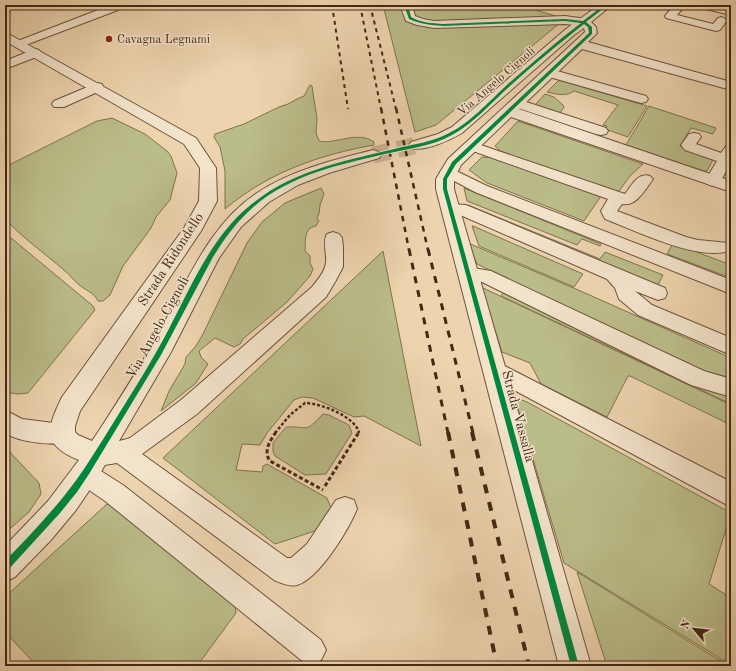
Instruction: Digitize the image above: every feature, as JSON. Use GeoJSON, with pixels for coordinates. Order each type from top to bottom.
{"type":"FeatureCollection","features":[{"type":"Feature","properties":{"kind":"street"},"geometry":{"type":"LineString","coordinates":[[406,5],[410,18],[417,22],[429,24],[443,25],[565,20],[583,22],[590,27],[591,33],[454,163],[448,172]]}},
{"type":"Feature","properties":{"kind":"street","name":"Via Angelo Cignoli"},"geometry":{"type":"LineString","coordinates":[[417,145],[444,137],[457,130],[583,22],[606,5]]}},
{"type":"Feature","properties":{"kind":"street","name":"Strada Ridondello"},"geometry":{"type":"LineString","coordinates":[[15,42],[97,87],[190,141],[208,168],[208,201],[192,231],[71,404],[63,419],[62,434]]}},
{"type":"Feature","properties":{"kind":"street"},"geometry":{"type":"LineString","coordinates":[[580,44],[731,86]]}},
{"type":"Feature","properties":{"kind":"street"},"geometry":{"type":"LineString","coordinates":[[513,107],[731,187]]}},
{"type":"Feature","properties":{"kind":"street","name":"Via Angelo Cignoli"},"geometry":{"type":"LineString","coordinates":[[5,567],[40,531],[101,460],[206,262],[232,225],[249,208],[272,191],[297,178],[324,168],[373,155]]}},
{"type":"Feature","properties":{"kind":"street","name":"Strada Vassalla"},"geometry":{"type":"LineString","coordinates":[[448,172],[445,179],[445,189],[450,209],[575,666]]}},
{"type":"Feature","properties":{"kind":"street"},"geometry":{"type":"LineString","coordinates":[[62,434],[67,443],[101,460]]}},
{"type":"Feature","properties":{"kind":"lane"},"geometry":{"type":"LineString","coordinates":[[5,64],[15,42],[114,8],[116,5]]}},
{"type":"Feature","properties":{"kind":"lane"},"geometry":{"type":"LineString","coordinates":[[661,5],[677,9],[670,16],[716,28],[722,20]]}},
{"type":"Feature","properties":{"kind":"lane"},"geometry":{"type":"LineString","coordinates":[[701,5],[731,12]]}},
{"type":"Feature","properties":{"kind":"lane"},"geometry":{"type":"LineString","coordinates":[[550,72],[641,99]]}},
{"type":"Feature","properties":{"kind":"lane"},"geometry":{"type":"LineString","coordinates":[[59,104],[97,87]]}},
{"type":"Feature","properties":{"kind":"lane"},"geometry":{"type":"LineString","coordinates":[[513,107],[601,131]]}},
{"type":"Feature","properties":{"kind":"lane"},"geometry":{"type":"LineString","coordinates":[[694,137],[688,145],[690,147],[728,154],[713,181]]}},
{"type":"Feature","properties":{"kind":"lane"},"geometry":{"type":"LineString","coordinates":[[472,146],[628,200],[645,179]]}},
{"type":"Feature","properties":{"kind":"lane"},"geometry":{"type":"LineString","coordinates":[[448,172],[481,189],[731,287]]}},
{"type":"Feature","properties":{"kind":"lane"},"geometry":{"type":"LineString","coordinates":[[618,197],[609,211],[611,215],[699,247],[715,249],[723,247]]}},
{"type":"Feature","properties":{"kind":"lane"},"geometry":{"type":"LineString","coordinates":[[450,209],[460,209],[658,293]]}},
{"type":"Feature","properties":{"kind":"lane"},"geometry":{"type":"LineString","coordinates":[[101,460],[138,445],[188,407],[319,292],[333,273],[336,259],[333,238]]}},
{"type":"Feature","properties":{"kind":"lane"},"geometry":{"type":"LineString","coordinates":[[468,274],[485,276],[699,379],[731,388]]}},
{"type":"Feature","properties":{"kind":"lane"},"geometry":{"type":"LineString","coordinates":[[613,274],[624,285],[626,294],[645,310],[731,347]]}},
{"type":"Feature","properties":{"kind":"lane"},"geometry":{"type":"LineString","coordinates":[[493,369],[731,495]]}},
{"type":"Feature","properties":{"kind":"lane"},"geometry":{"type":"LineString","coordinates":[[5,420],[18,429],[62,434]]}},
{"type":"Feature","properties":{"kind":"lane"},"geometry":{"type":"LineString","coordinates":[[101,460],[283,571],[296,572],[316,553],[345,509]]}},
{"type":"Feature","properties":{"kind":"lane"},"geometry":{"type":"LineString","coordinates":[[101,460],[114,493],[311,650]]}},
{"type":"Feature","properties":{"kind":"path"},"geometry":{"type":"LineString","coordinates":[[322,490],[359,433],[357,426],[350,419],[316,404],[304,403],[297,408],[271,439],[268,445],[268,458],[270,461],[322,490],[342,501],[347,505],[345,509]]}},
{"type":"Feature","properties":{"kind":"green space"},"geometry":{"type":"Polygon","coordinates":[[[383,5],[519,5],[559,17],[560,23],[436,125],[415,132],[383,5]]]}},
{"type":"Feature","properties":{"kind":"green space"},"geometry":{"type":"Polygon","coordinates":[[[559,80],[647,106],[628,137],[605,129],[607,126],[603,125],[618,105],[574,91],[568,94],[547,92],[559,80]]]}},
{"type":"Feature","properties":{"kind":"green space"},"geometry":{"type":"Polygon","coordinates":[[[310,85],[312,86],[317,119],[316,133],[319,141],[325,142],[360,137],[374,142],[374,145],[334,154],[295,167],[259,185],[225,209],[225,171],[220,147],[214,137],[215,134],[244,124],[304,96],[310,85]]]}},
{"type":"Feature","properties":{"kind":"green space"},"geometry":{"type":"Polygon","coordinates":[[[545,94],[554,97],[563,105],[564,107],[560,113],[535,105],[545,94]]]}},
{"type":"Feature","properties":{"kind":"green space"},"geometry":{"type":"Polygon","coordinates":[[[649,106],[716,128],[713,134],[691,128],[680,146],[714,158],[707,171],[626,145],[649,106]]]}},
{"type":"Feature","properties":{"kind":"green space"},"geometry":{"type":"Polygon","coordinates":[[[112,118],[145,134],[167,151],[171,156],[177,173],[170,200],[156,217],[151,228],[123,266],[110,295],[103,301],[98,301],[5,219],[5,167],[97,121],[112,118]]]}},
{"type":"Feature","properties":{"kind":"green space"},"geometry":{"type":"Polygon","coordinates":[[[518,121],[643,164],[630,176],[619,191],[615,191],[503,153],[495,146],[518,121]]]}},
{"type":"Feature","properties":{"kind":"green space"},"geometry":{"type":"Polygon","coordinates":[[[482,157],[498,158],[601,196],[584,221],[487,183],[469,170],[482,157]]]}},
{"type":"Feature","properties":{"kind":"green space"},"geometry":{"type":"Polygon","coordinates":[[[321,188],[324,194],[317,218],[319,221],[316,226],[309,229],[305,240],[305,251],[310,256],[310,263],[313,269],[310,276],[287,302],[243,339],[240,344],[234,347],[215,338],[199,351],[201,357],[208,364],[196,383],[161,411],[169,391],[185,364],[186,357],[196,346],[203,334],[247,243],[262,222],[285,203],[321,188]]]}},
{"type":"Feature","properties":{"kind":"green space"},"geometry":{"type":"Polygon","coordinates":[[[464,188],[601,244],[600,246],[582,239],[577,245],[467,201],[464,188]]]}},
{"type":"Feature","properties":{"kind":"green space"},"geometry":{"type":"Polygon","coordinates":[[[468,205],[600,259],[605,252],[663,275],[658,285],[469,208],[468,205]]]}},
{"type":"Feature","properties":{"kind":"green space"},"geometry":{"type":"Polygon","coordinates":[[[472,226],[583,274],[574,287],[479,246],[472,226]]]}},
{"type":"Feature","properties":{"kind":"green space"},"geometry":{"type":"Polygon","coordinates":[[[5,233],[93,306],[95,310],[28,393],[18,394],[5,392],[5,233]]]}},
{"type":"Feature","properties":{"kind":"green space"},"geometry":{"type":"Polygon","coordinates":[[[468,243],[731,358],[731,378],[705,371],[674,359],[477,264],[468,243]]]}},
{"type":"Feature","properties":{"kind":"green space"},"geometry":{"type":"Polygon","coordinates":[[[673,243],[731,265],[731,278],[667,254],[673,243]]]}},
{"type":"Feature","properties":{"kind":"green space"},"geometry":{"type":"Polygon","coordinates":[[[383,251],[421,446],[364,416],[354,417],[313,398],[302,397],[294,400],[267,433],[260,445],[242,444],[236,470],[262,472],[263,466],[267,464],[327,498],[332,511],[321,529],[275,544],[163,458],[383,251]]]}},
{"type":"Feature","properties":{"kind":"green space"},"geometry":{"type":"Polygon","coordinates":[[[481,287],[731,405],[731,425],[630,376],[628,376],[607,417],[541,384],[530,363],[502,352],[481,287]]]}},
{"type":"Feature","properties":{"kind":"green space"},"geometry":{"type":"Polygon","coordinates":[[[504,292],[731,393],[731,404],[501,296],[504,292]]]}},
{"type":"Feature","properties":{"kind":"green space"},"geometry":{"type":"Polygon","coordinates":[[[522,400],[731,513],[709,584],[731,598],[731,665],[564,563],[516,402],[522,400]]]}},
{"type":"Feature","properties":{"kind":"green space"},"geometry":{"type":"Polygon","coordinates":[[[323,414],[329,415],[349,425],[352,433],[326,474],[305,475],[275,456],[273,451],[273,443],[286,427],[309,427],[323,414]]]}},
{"type":"Feature","properties":{"kind":"green space"},"geometry":{"type":"Polygon","coordinates":[[[5,447],[39,483],[41,494],[29,512],[5,533],[5,447]]]}},
{"type":"Feature","properties":{"kind":"green space"},"geometry":{"type":"Polygon","coordinates":[[[107,504],[114,504],[235,605],[236,613],[197,666],[37,666],[5,632],[5,597],[107,504]]]}},
{"type":"Feature","properties":{"kind":"green space"},"geometry":{"type":"Polygon","coordinates":[[[577,572],[729,666],[607,666],[577,572]]]}},
{"type":"Feature","properties":{"kind":"tunnel"},"geometry":{"type":"LineString","coordinates":[[373,155],[417,145]]}},
{"type":"Feature","properties":{"kind":"railway"},"geometry":{"type":"LineString","coordinates":[[332,5],[348,109]]}},
{"type":"Feature","properties":{"kind":"railway"},"geometry":{"type":"LineString","coordinates":[[360,5],[381,109]]}},
{"type":"Feature","properties":{"kind":"railway"},"geometry":{"type":"LineString","coordinates":[[370,5],[396,109]]}},
{"type":"Feature","properties":{"kind":"railway"},"geometry":{"type":"LineString","coordinates":[[381,108],[409,250]]}},
{"type":"Feature","properties":{"kind":"railway"},"geometry":{"type":"LineString","coordinates":[[396,108],[428,250]]}},
{"type":"Feature","properties":{"kind":"railway"},"geometry":{"type":"LineString","coordinates":[[409,249],[448,433]]}},
{"type":"Feature","properties":{"kind":"railway"},"geometry":{"type":"LineString","coordinates":[[428,249],[473,433]]}},
{"type":"Feature","properties":{"kind":"railway"},"geometry":{"type":"LineString","coordinates":[[448,432],[497,666]]}},
{"type":"Feature","properties":{"kind":"railway"},"geometry":{"type":"LineString","coordinates":[[472,432],[529,666]]}},
{"type":"Feature","properties":{"kind":"cycle path"},"geometry":{"type":"LineString","coordinates":[[406,5],[410,18],[422,23],[430,24],[443,25],[565,20],[583,22],[590,27],[591,33],[454,163],[445,179],[445,189],[575,666]]}},
{"type":"Feature","properties":{"kind":"cycle path"},"geometry":{"type":"LineString","coordinates":[[5,567],[32,539],[74,490],[154,362],[210,256],[233,224],[247,210],[280,186],[299,177],[337,164],[431,142],[451,134],[474,117],[533,64],[606,5]]}},
{"type":"Feature","properties":{"kind":"place","name":"Cavagna Legnami"},"geometry":{"type":"Point","coordinates":[109,39]}}]}
